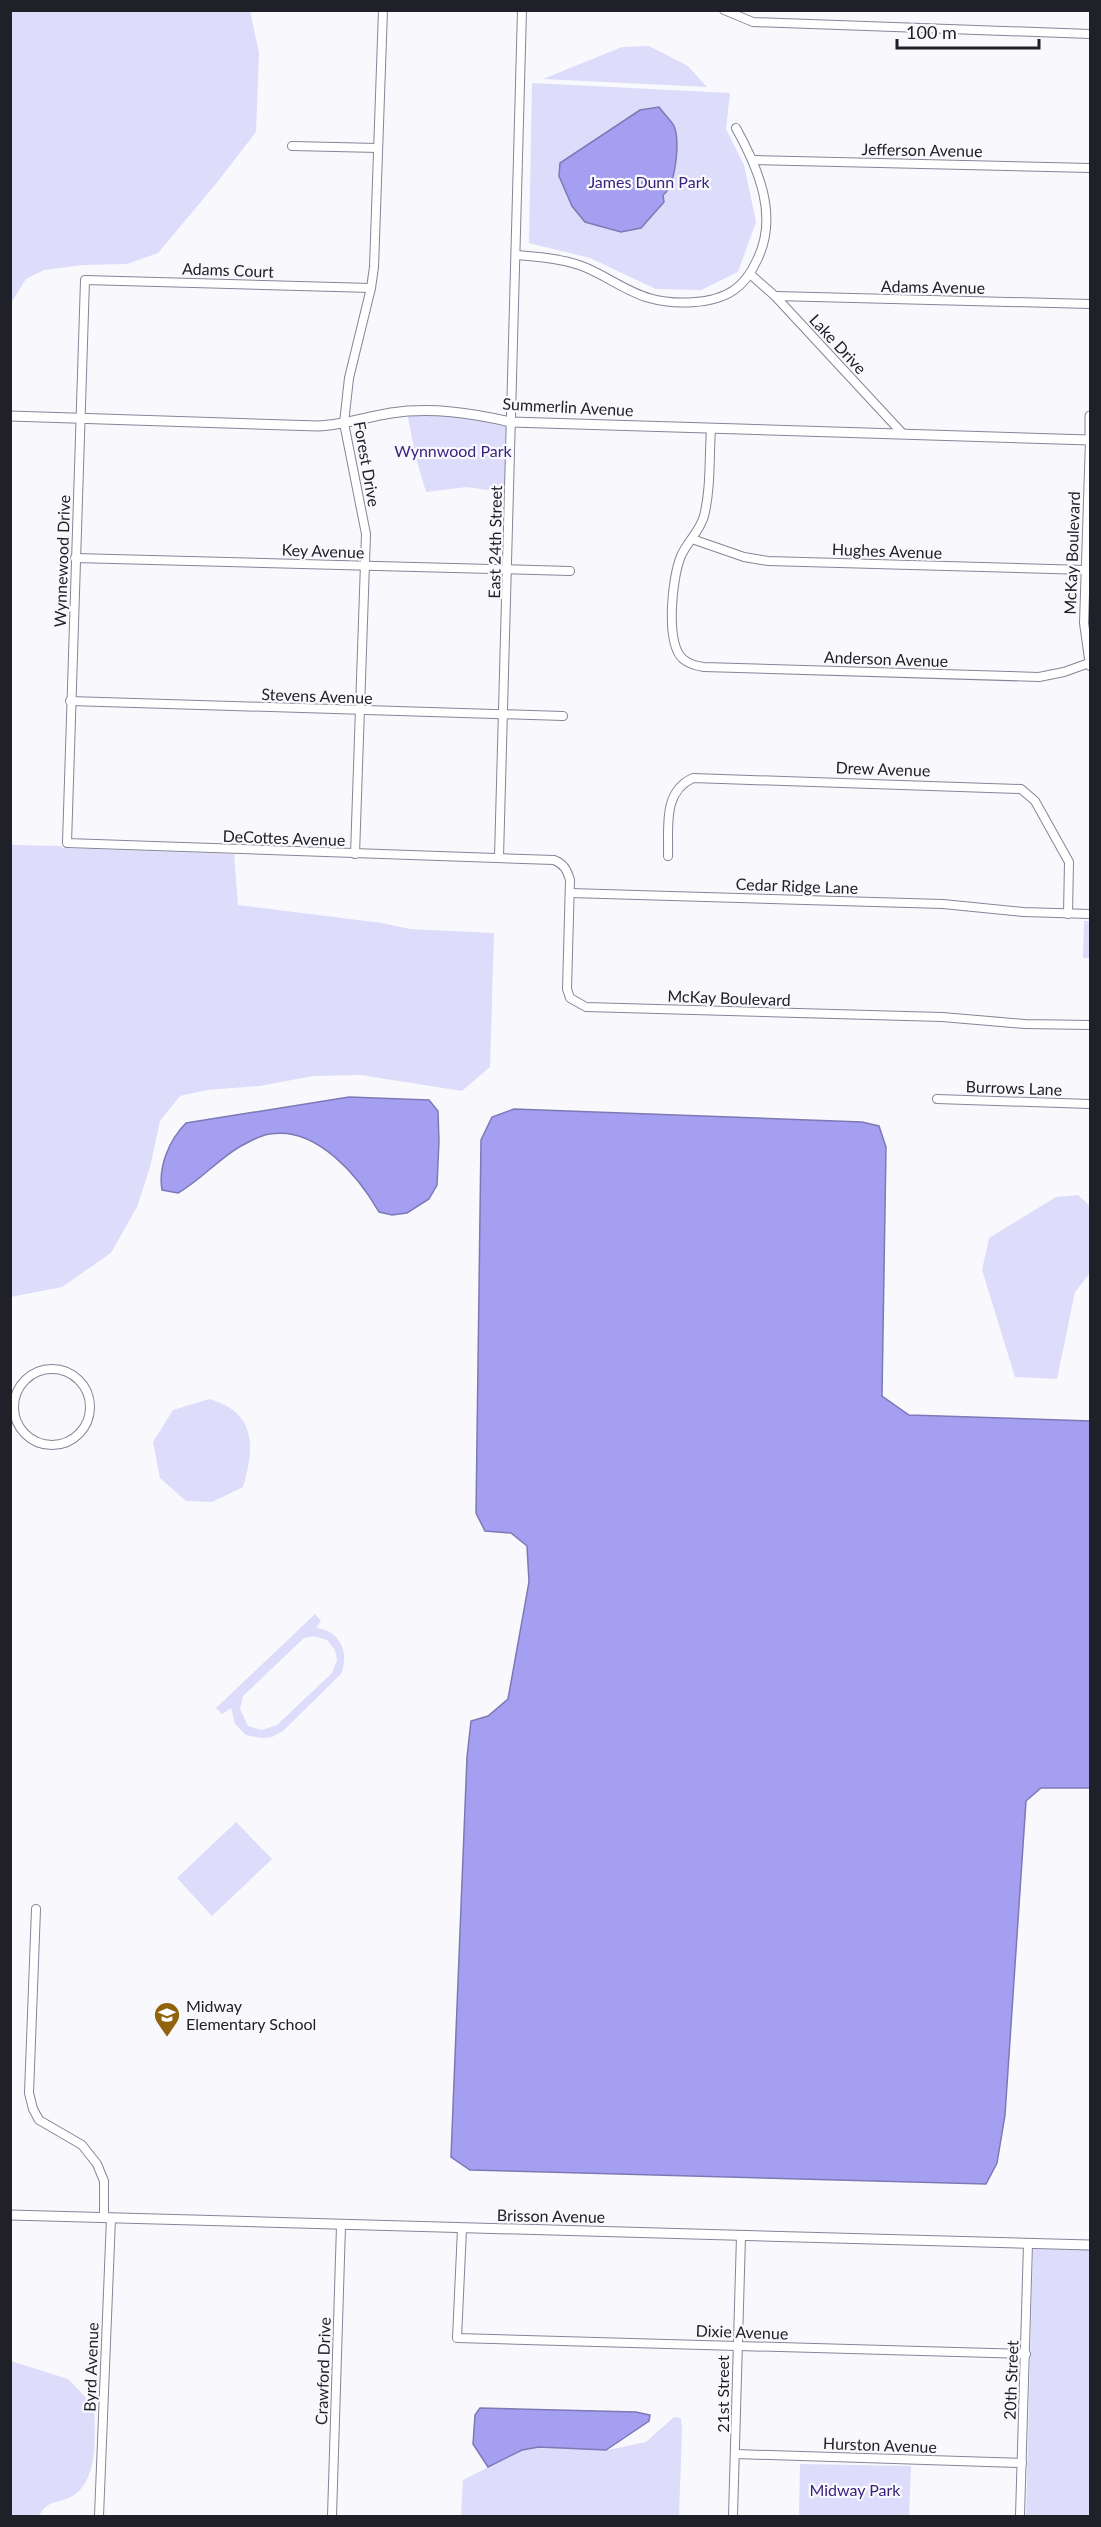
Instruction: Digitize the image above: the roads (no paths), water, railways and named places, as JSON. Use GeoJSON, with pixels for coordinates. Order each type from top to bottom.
{"type":"FeatureCollection","features":[{"type":"Feature","properties":{"kind":"street","name":"Forest Drive"},"geometry":{"type":"LineString","coordinates":[[355,854],[366,534],[344,423],[350,378],[372,288],[383,10]]}},
{"type":"Feature","properties":{"kind":"street","name":"East 24th Street"},"geometry":{"type":"LineString","coordinates":[[499,857],[522,10]]}},
{"type":"Feature","properties":{"kind":"street"},"geometry":{"type":"LineString","coordinates":[[724,10],[753,22],[1090,34]]}},
{"type":"Feature","properties":{"kind":"street"},"geometry":{"type":"LineString","coordinates":[[516,255],[554,258],[580,265],[649,298],[672,302],[709,300],[733,291],[750,274],[759,257],[766,220],[762,186],[753,160],[736,128]]}},
{"type":"Feature","properties":{"kind":"street"},"geometry":{"type":"LineString","coordinates":[[292,146],[378,148]]}},
{"type":"Feature","properties":{"kind":"street","name":"Jefferson Avenue"},"geometry":{"type":"LineString","coordinates":[[753,160],[1090,168]]}},
{"type":"Feature","properties":{"kind":"street","name":"Lake Drive"},"geometry":{"type":"LineString","coordinates":[[750,274],[775,296],[903,434]]}},
{"type":"Feature","properties":{"kind":"street","name":"Adams Court"},"geometry":{"type":"LineString","coordinates":[[85,280],[372,288]]}},
{"type":"Feature","properties":{"kind":"street","name":"Wynnewood Drive"},"geometry":{"type":"LineString","coordinates":[[67,843],[85,280]]}},
{"type":"Feature","properties":{"kind":"street","name":"Adams Avenue"},"geometry":{"type":"LineString","coordinates":[[775,296],[1090,304]]}},
{"type":"Feature","properties":{"kind":"street","name":"Summerlin Avenue"},"geometry":{"type":"LineString","coordinates":[[10,416],[318,426],[416,410],[459,411],[511,422],[1090,440]]}},
{"type":"Feature","properties":{"kind":"street"},"geometry":{"type":"LineString","coordinates":[[1090,416],[1090,440]]}},
{"type":"Feature","properties":{"kind":"street"},"geometry":{"type":"LineString","coordinates":[[692,539],[703,520],[708,499],[711,429]]}},
{"type":"Feature","properties":{"kind":"street","name":"McKay Boulevard"},"geometry":{"type":"LineString","coordinates":[[1090,440],[1084,623],[1090,665]]}},
{"type":"Feature","properties":{"kind":"street","name":"Hughes Avenue"},"geometry":{"type":"LineString","coordinates":[[692,539],[744,557],[768,561],[1086,570]]}},
{"type":"Feature","properties":{"kind":"street","name":"Anderson Avenue"},"geometry":{"type":"LineString","coordinates":[[692,539],[681,555],[673,591],[673,638],[676,650],[692,665],[704,668],[1026,677],[1050,676],[1090,665]]}},
{"type":"Feature","properties":{"kind":"street","name":"Key Avenue"},"geometry":{"type":"LineString","coordinates":[[75,558],[570,571]]}},
{"type":"Feature","properties":{"kind":"street","name":"Stevens Avenue"},"geometry":{"type":"LineString","coordinates":[[70,701],[563,716]]}},
{"type":"Feature","properties":{"kind":"street","name":"Drew Avenue"},"geometry":{"type":"LineString","coordinates":[[669,856],[672,796],[684,782],[693,778],[1021,789],[1035,801],[1069,862],[1068,914]]}},
{"type":"Feature","properties":{"kind":"street","name":"DeCottes Avenue"},"geometry":{"type":"LineString","coordinates":[[67,843],[499,857]]}},
{"type":"Feature","properties":{"kind":"street","name":"McKay Boulevard"},"geometry":{"type":"LineString","coordinates":[[499,857],[544,858],[561,863],[567,871],[570,880],[567,989],[570,998],[586,1007],[942,1017],[1025,1024],[1090,1025]]}},
{"type":"Feature","properties":{"kind":"street","name":"Cedar Ridge Lane"},"geometry":{"type":"LineString","coordinates":[[570,893],[943,904],[1023,912],[1090,914]]}},
{"type":"Feature","properties":{"kind":"street","name":"Burrows Lane"},"geometry":{"type":"LineString","coordinates":[[938,1099],[1090,1104]]}},
{"type":"Feature","properties":{"kind":"street"},"geometry":{"type":"LineString","coordinates":[[53,1369],[67,1372],[79,1381],[87,1394],[89,1408],[86,1422],[78,1434],[65,1442],[51,1445],[36,1442],[24,1433],[12,1407],[26,1380],[38,1372],[53,1369]]}},
{"type":"Feature","properties":{"kind":"street","name":"Byrd Avenue"},"geometry":{"type":"LineString","coordinates":[[36,1909],[29,2093],[33,2109],[39,2120],[82,2145],[97,2164],[104,2181],[107,2218],[99,2517]]}},
{"type":"Feature","properties":{"kind":"street","name":"Brisson Avenue"},"geometry":{"type":"LineString","coordinates":[[10,2215],[1090,2246]]}},
{"type":"Feature","properties":{"kind":"street","name":"Crawford Drive"},"geometry":{"type":"LineString","coordinates":[[332,2517],[341,2226]]}},
{"type":"Feature","properties":{"kind":"street","name":"Dixie Avenue"},"geometry":{"type":"LineString","coordinates":[[462,2229],[457,2338],[1026,2354]]}},
{"type":"Feature","properties":{"kind":"street","name":"21st Street"},"geometry":{"type":"LineString","coordinates":[[733,2517],[736,2454],[736,2345],[741,2236]]}},
{"type":"Feature","properties":{"kind":"street","name":"20th Street"},"geometry":{"type":"LineString","coordinates":[[1020,2517],[1028,2244]]}},
{"type":"Feature","properties":{"kind":"street","name":"Hurston Avenue"},"geometry":{"type":"LineString","coordinates":[[736,2454],[1022,2463]]}},
{"type":"Feature","properties":{"kind":"place","name":"Midway Elementary School"},"geometry":{"type":"Point","coordinates":[167,2038]}},
{"type":"Feature","properties":{"kind":"park label","name":"James Dunn Park"},"geometry":{"type":"Point","coordinates":[649,182]}},
{"type":"Feature","properties":{"kind":"park label","name":"Wynnwood Park"},"geometry":{"type":"Point","coordinates":[453,451]}},
{"type":"Feature","properties":{"kind":"park label","name":"Midway Park"},"geometry":{"type":"Point","coordinates":[855,2490]}}]}
